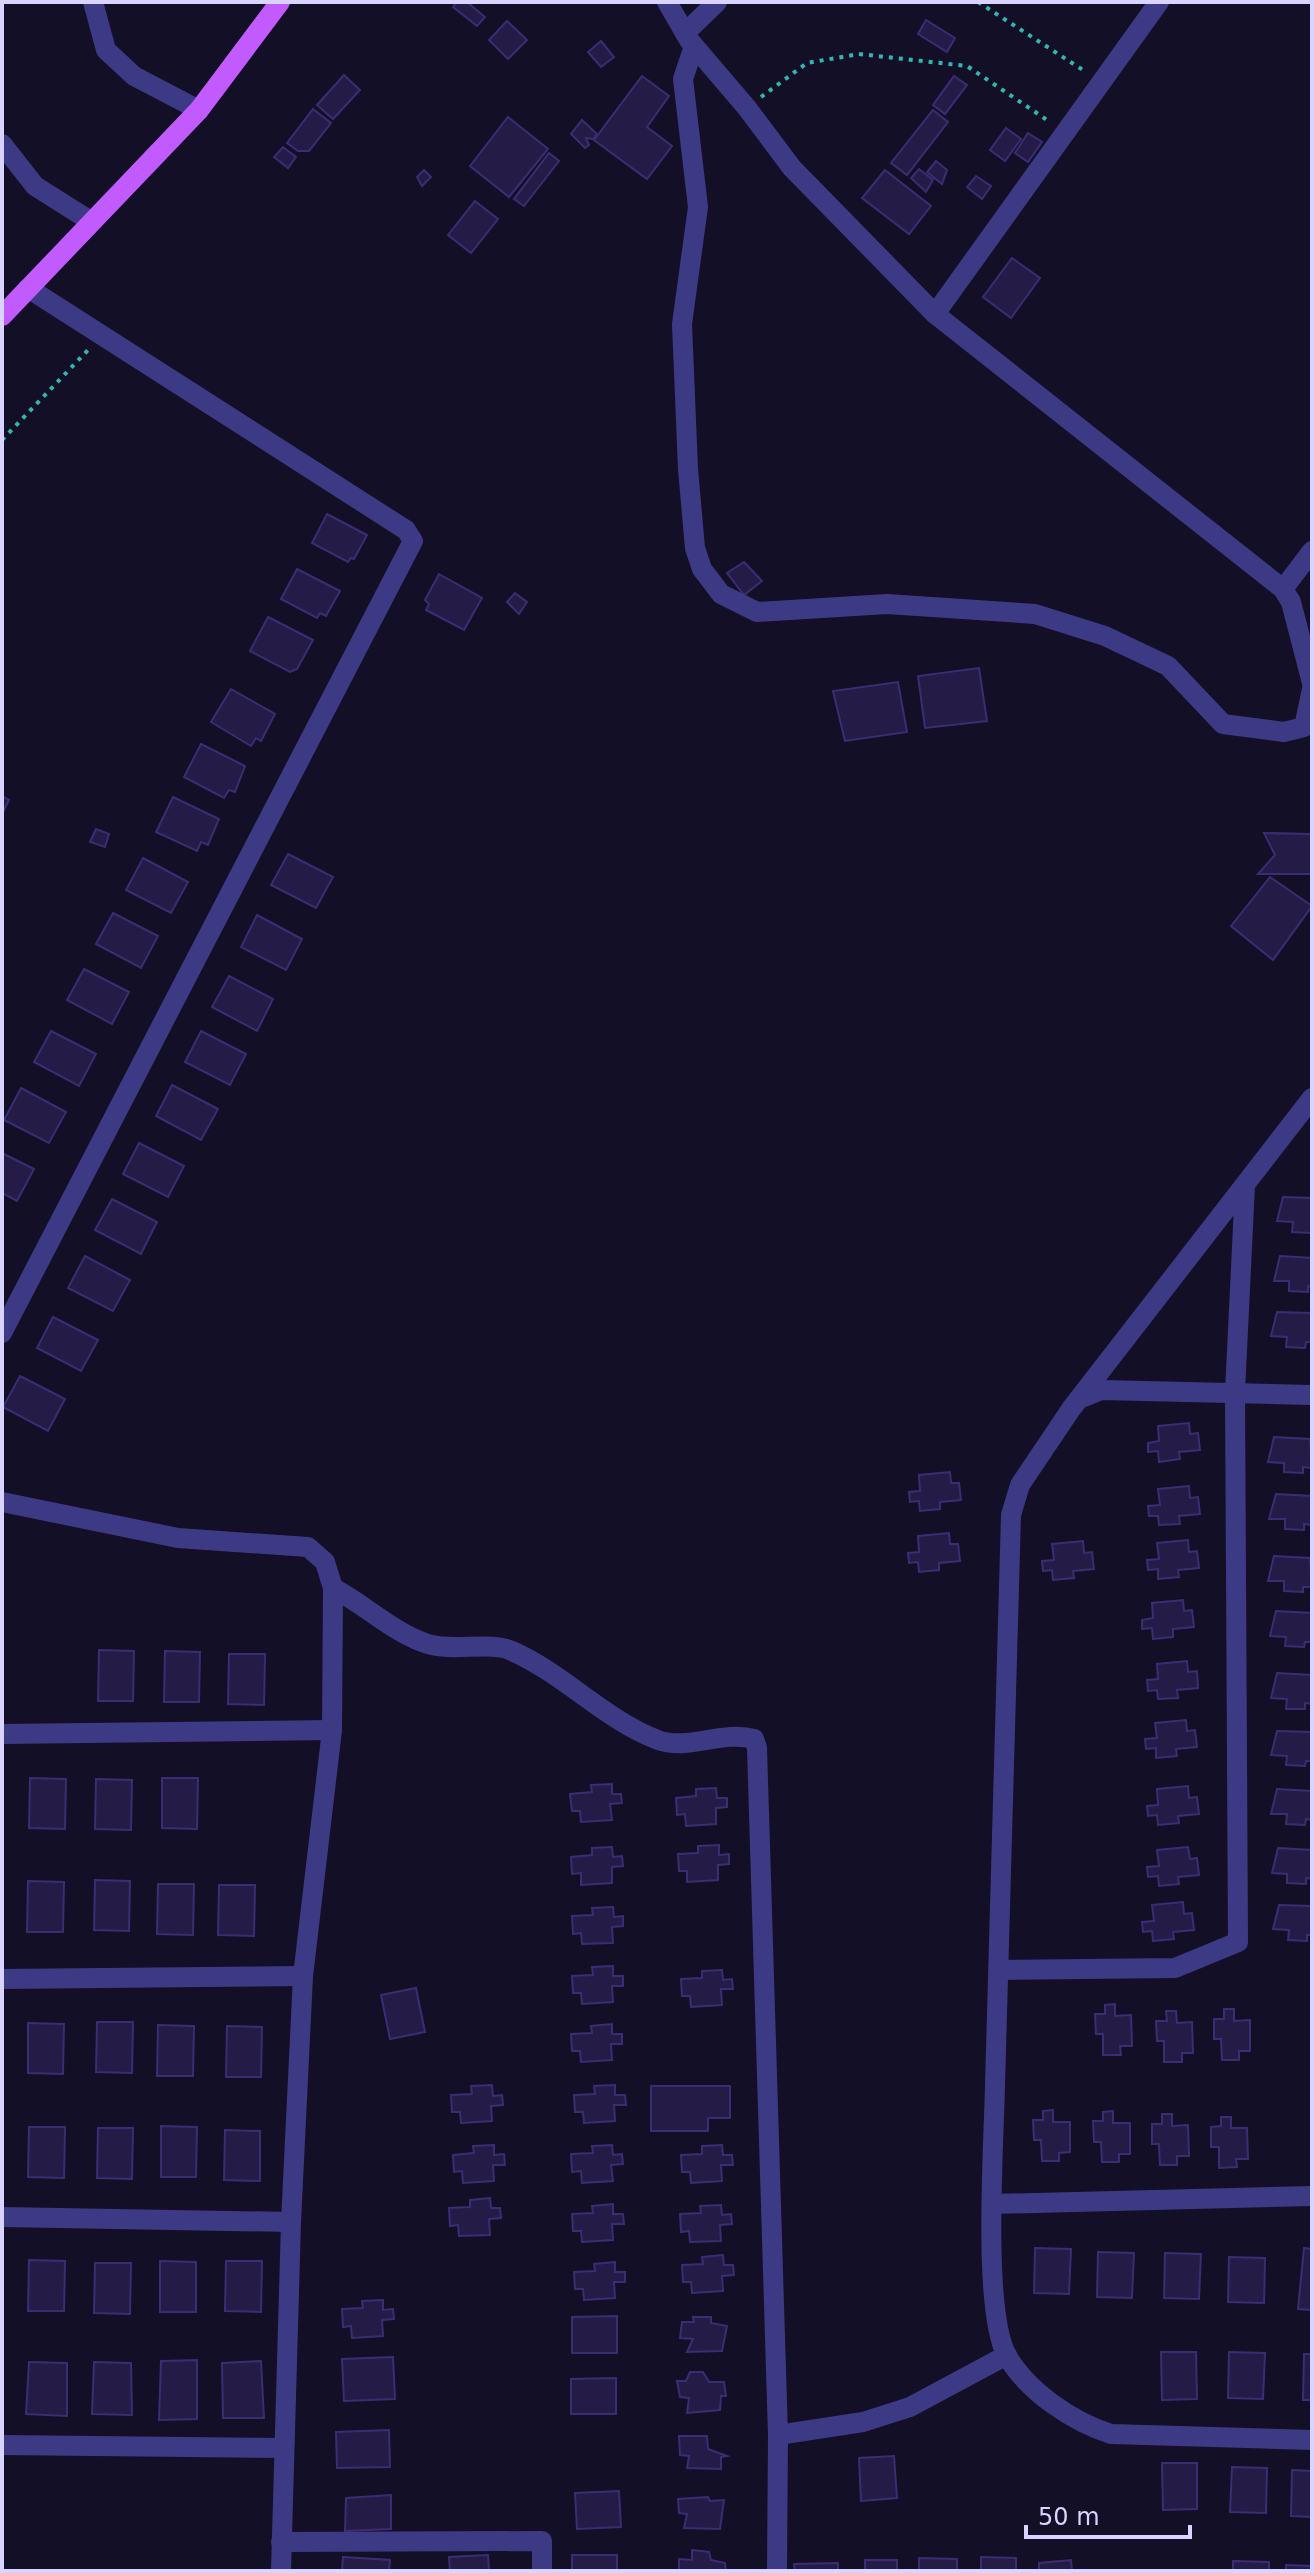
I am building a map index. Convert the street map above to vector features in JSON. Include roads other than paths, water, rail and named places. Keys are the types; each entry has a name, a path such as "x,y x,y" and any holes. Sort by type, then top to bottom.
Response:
{"main road":[{"path":"2,316 199,110 280,2"}],"street":[{"path":"93,2 106,50 134,76 199,110"},
{"path":"667,2 690,40 792,168 935,314 1283,589 1291,602 1312,686 1304,727 1284,732 1223,724 1168,666 1105,636 1035,614 887,604 757,612 721,594 702,569 695,548 688,469 682,324 698,207 683,79 690,40 717,2"},
{"path":"935,314 1159,2"},
{"path":"2,144 35,186 92,222"},
{"path":"2,1333 413,541 406,530 28,288"},
{"path":"1283,589 1312,551"},
{"path":"1312,1098 1084,1397 1071,1409 1020,1485 1011,1515 992,2204 997,2324 1007,2355 1029,2382 1080,2424 1111,2434 1312,2440"},
{"path":"999,1970 1175,1968 1238,1942 1235,1392 1245,1185"},
{"path":"1084,1397 1101,1390 1312,1395"},
{"path":"2,1502 178,1538 308,1547 325,1562 333,1588 332,1730 303,1976 291,2222 281,2571"},
{"path":"333,1588 427,1644 470,1649 508,1648 547,1668 631,1726 660,1741 691,1742 737,1734 754,1739 759,1769 778,2435 777,2571"},
{"path":"2,1734 332,1730"},
{"path":"2,1979 303,1976"},
{"path":"992,2204 1312,2196"},
{"path":"2,2217 291,2222"},
{"path":"778,2435 863,2422 910,2407 1007,2355"},
{"path":"2,2445 284,2448"},
{"path":"281,2542 542,2541 542,2571"}]}
